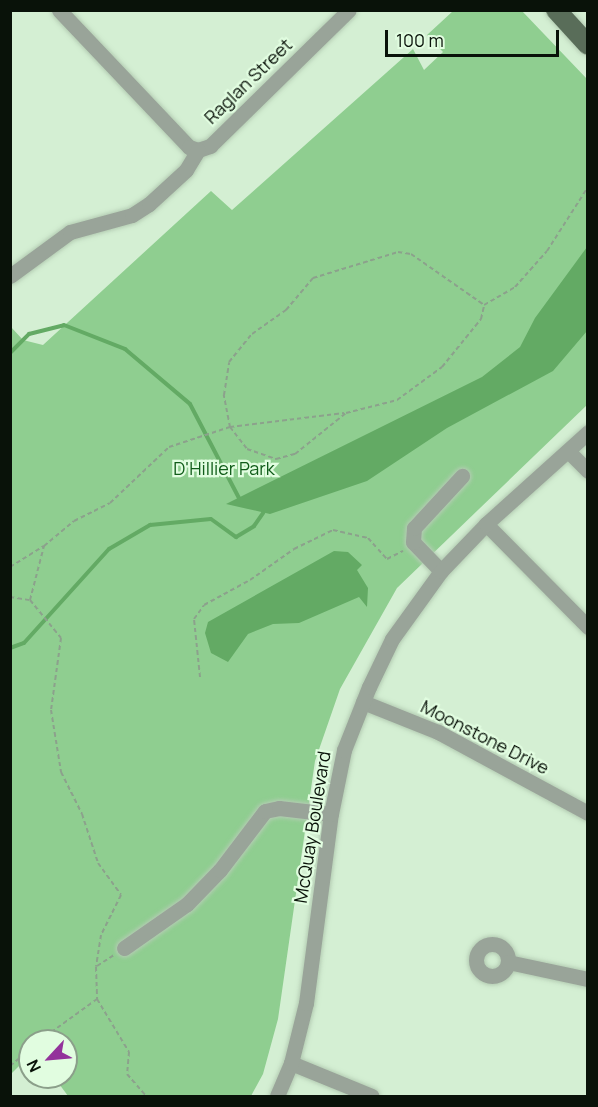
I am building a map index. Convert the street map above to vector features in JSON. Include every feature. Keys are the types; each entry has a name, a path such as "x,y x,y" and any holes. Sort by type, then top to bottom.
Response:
{"main road":[{"path":"556,10 588,45"}],"street":[{"path":"10,276 70,232 132,215 149,204 186,170 198,150 189,147 59,10"},
{"name":"Raglan Street","path":"198,150 210,146 349,10"},
{"name":"McQuay Boulevard","path":"277,1096 291,1064 306,1003 331,814 344,750 392,639 441,571 486,524 588,432"},
{"path":"568,451 588,471"},
{"path":"441,571 413,542 414,528 462,476"},
{"path":"486,524 588,627"},
{"name":"Moonstone Drive","path":"363,702 438,732 588,813"},
{"path":"124,948 187,904 220,870 265,811 279,808 331,814"},
{"path":"508,962 588,979"},
{"path":"291,1064 372,1096"}],"path":[{"path":"10,567 44,546 74,521 110,503 158,455 179,441 230,427 346,413 397,400 442,367 481,319 484,305 515,287 547,250 588,187"},
{"path":"346,413 295,454 276,459 247,449 230,427 224,395 229,362 252,334 286,310 313,278 398,252 411,254 484,305"},
{"path":"200,676 194,619 204,605 250,580 294,549 333,530 368,538 387,559 417,546"},
{"path":"30,600 44,546"},
{"path":"10,597 30,600 61,638 51,710 61,772 82,814 98,863 121,896 101,935 96,967 97,999 129,1052 127,1074 146,1096"},
{"path":"96,967 124,948"},
{"path":"56,1029 97,999"}],"green space":[{"name":"D'Hillier Park","path":"453,11 522,11 587,79 587,405 397,588 340,689 315,761 278,1019 263,1074 251,1096 68,1096 63,1089 78,1089 78,1029 18,1029 18,1067 11,1074 11,327 23,340 43,345 211,191 232,210 413,49 424,70 443,52 427,35"}],"shaded area":[{"path":"587,247 587,331 553,371 447,428 367,481 270,514 226,504 482,377 520,347 535,318"},
{"path":"334,551 348,552 362,565 357,570 368,588 367,607 359,597 299,623 273,624 248,634 228,662 211,653 205,633 208,622"}],"waterway":[{"path":"10,353 29,334 64,325 125,349 190,404 239,498"},
{"path":"10,648 24,643 109,549 150,525 211,519 236,537 254,526 263,513"}]}
